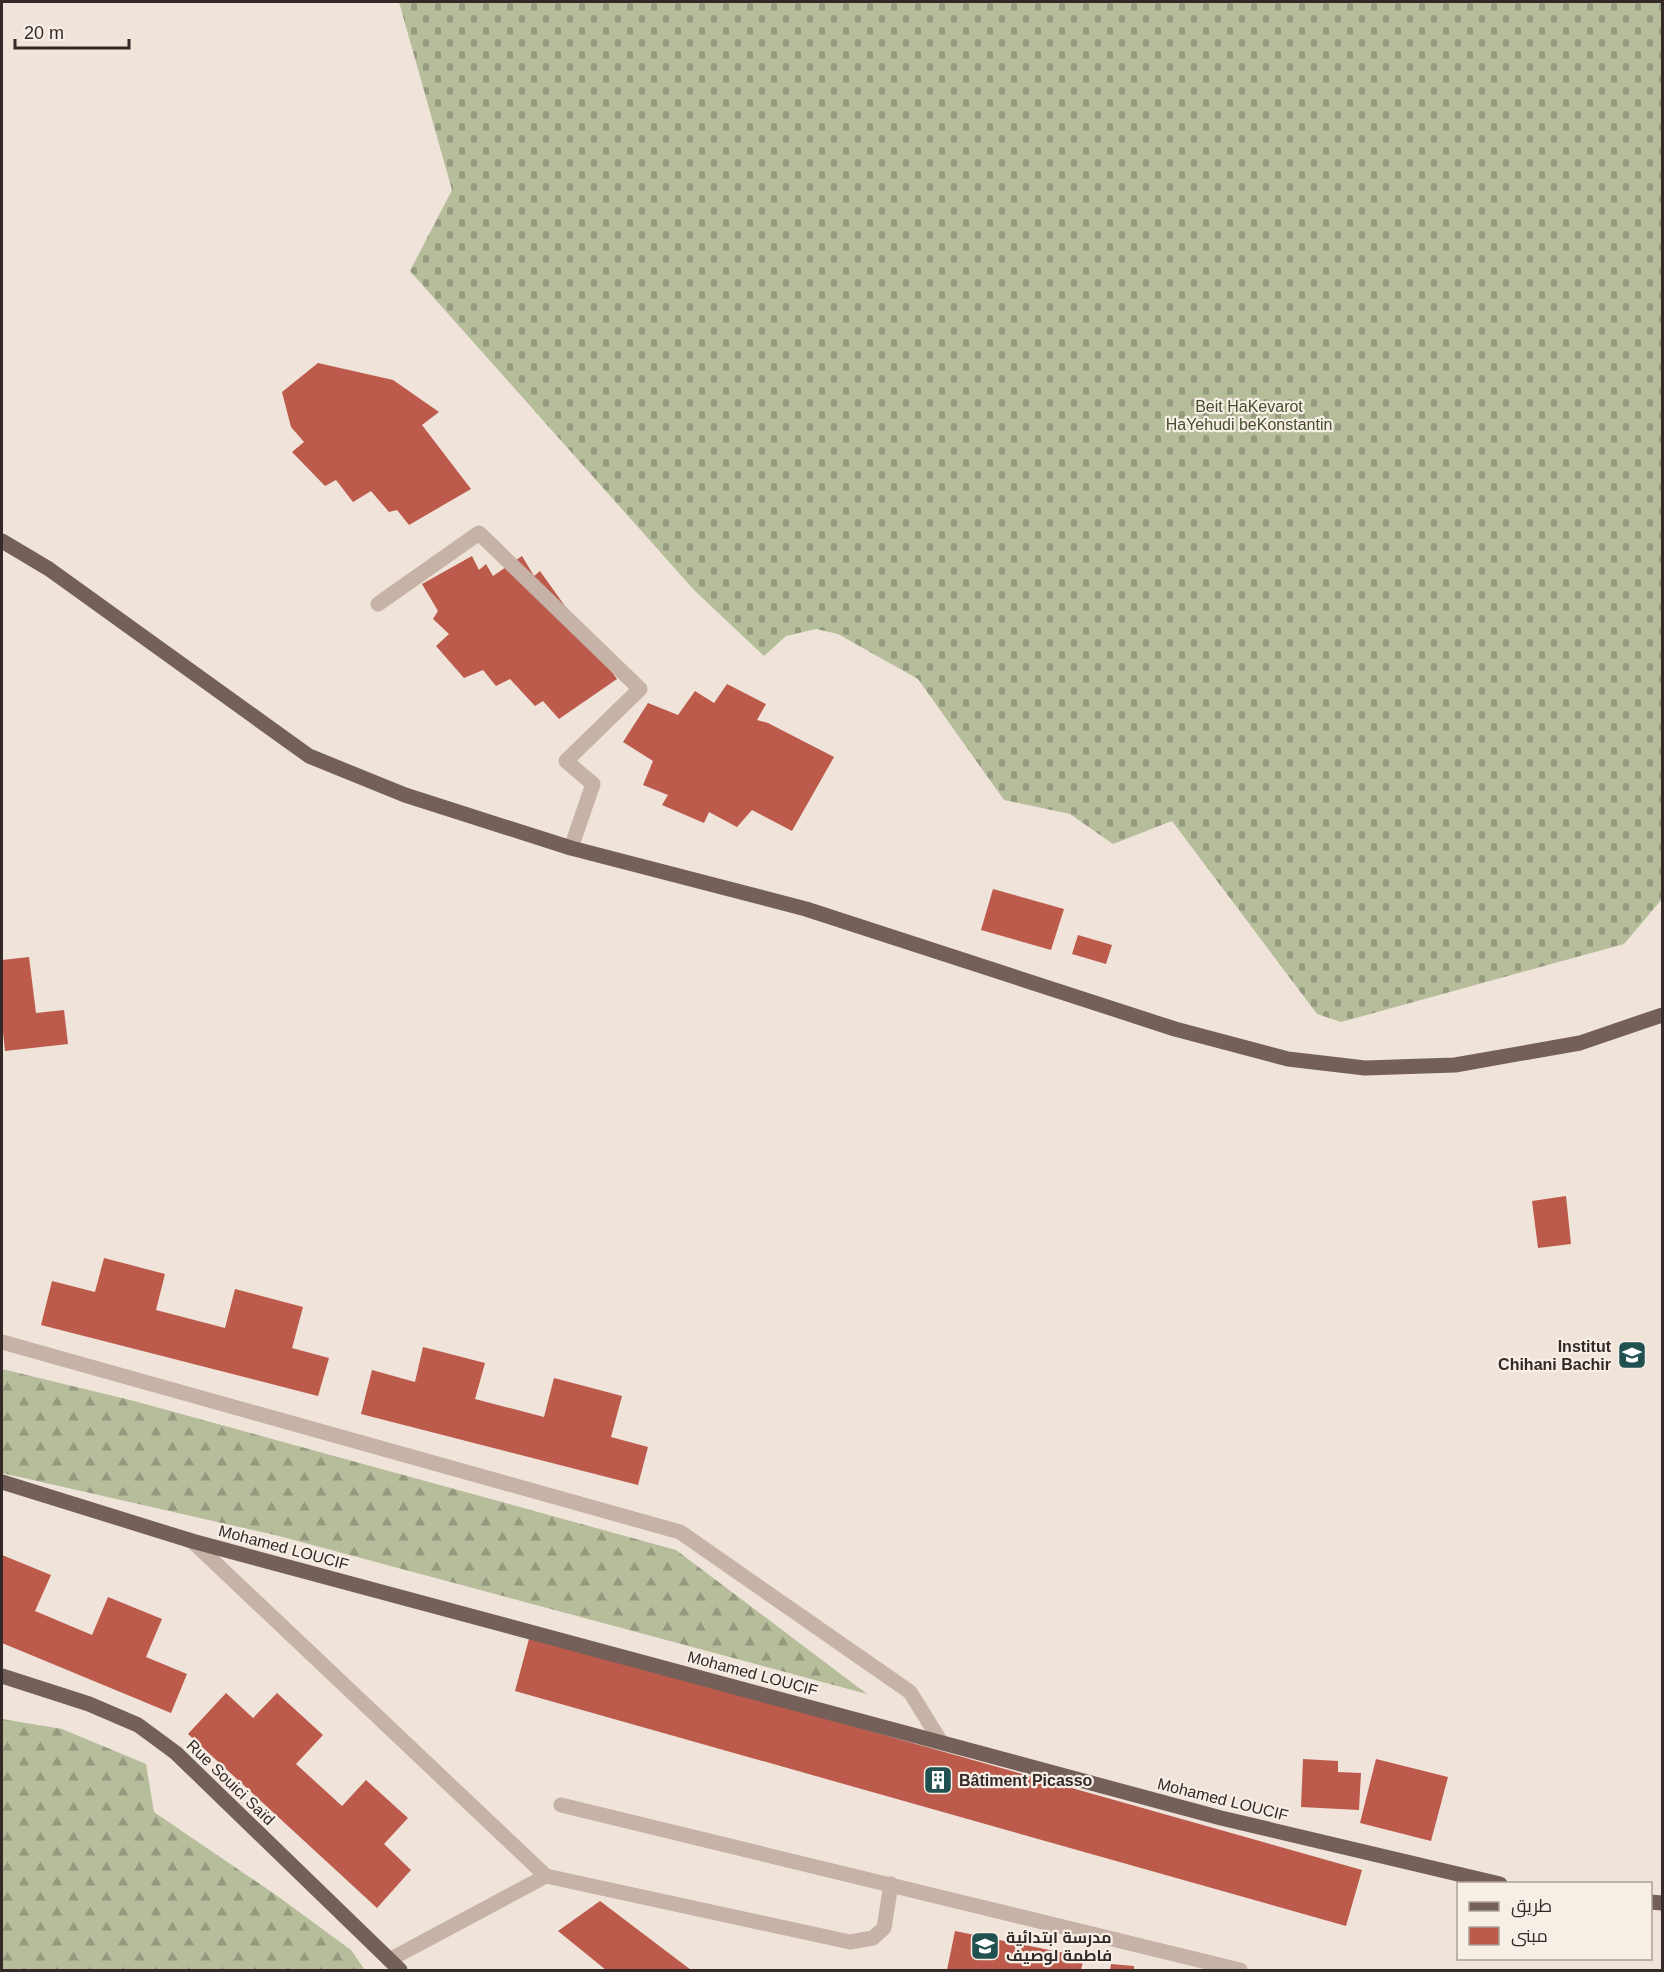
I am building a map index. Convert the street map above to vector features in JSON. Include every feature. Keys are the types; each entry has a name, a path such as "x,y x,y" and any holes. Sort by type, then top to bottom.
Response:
{"main road":[{"path":"2,541 49,569 309,756 405,795 571,848 806,909 1176,1029 1288,1059 1365,1068 1455,1065 1580,1043 1662,1015"},
{"name":"Mohamed LOUCIF","path":"2,1482 192,1540 1221,1818 1492,1882"},
{"name":"Rue Souici Saïd","path":"2,1676 89,1704 138,1725 176,1753 395,1965"}],"street":[{"path":"378,604 480,533 640,689 566,761 593,784 571,848"},
{"path":"2,1342 680,1532 910,1692 941,1742"},
{"path":"192,1540 546,1876 850,1942 873,1938 884,1928 891,1884"},
{"path":"561,1805 1240,1971"},
{"path":"395,1965 546,1876"}],"green space":[{"name":"Beit HaKevarot HaYehudi beKonstantin","path":"399,2 1662,2 1662,899 1624,944 1341,1022 1317,1014 1172,821 1113,844 1070,814 1004,800 918,679 838,634 816,629 786,636 764,656 694,590 410,271 452,190"},
{"path":"2,1369 134,1401 676,1550 867,1694 279,1536 2,1473"},
{"path":"2,1719 62,1729 146,1764 154,1812 276,1895 351,1950 365,1970 2,1970"}],"building":[{"path":"318,363 393,380 439,412 422,425 471,489 409,525 397,510 389,512 371,491 353,502 336,480 325,486 292,452 304,442 291,427 282,392"},
{"path":"472,556 479,570 486,564 493,576 522,556 534,576 540,571 617,679 559,719 543,701 535,706 510,679 496,686 483,670 464,678 436,646 449,634 433,619 438,611 422,584"},
{"path":"727,684 766,704 757,720 768,723 834,757 792,831 752,810 737,827 709,812 704,823 662,805 668,795 643,785 653,761 623,742 648,703 678,715 695,691 714,703"},
{"path":"993,889 1064,909 1051,950 981,930"},
{"path":"1078,935 1112,945 1106,964 1072,954"},
{"path":"29,957 36,1013 64,1010 68,1044 5,1051 2,1023 2,960"},
{"path":"1566,1196 1571,1244 1538,1248 1532,1201"},
{"path":"104,1258 165,1274 156,1310 225,1328 235,1289 303,1307 292,1348 329,1358 318,1396 41,1325 52,1281 95,1292"},
{"path":"423,1347 485,1363 475,1399 544,1417 554,1378 622,1396 611,1437 648,1447 638,1485 361,1414 372,1370 415,1382"},
{"path":"2,1555 51,1575 35,1611 92,1635 108,1597 162,1619 146,1657 187,1674 171,1713 2,1643"},
{"name":"Bâtiment Picasso","path":"530,1635 1362,1870 1346,1926 515,1691"},
{"path":"226,1693 253,1718 277,1693 323,1735 296,1764 342,1806 366,1780 408,1818 384,1844 411,1870 377,1908 188,1734"},
{"path":"1303,1759 1338,1761 1338,1772 1361,1773 1359,1810 1301,1807"},
{"path":"1376,1759 1448,1777 1431,1841 1360,1823"},
{"path":"600,1901 691,1970 606,1970 558,1931"},
{"name":"مدرسة ابتدائية فاطمة لوصيف","path":"955,1931 1084,1957 1081,1970 947,1970"},
{"path":"1111,1964 1134,1966 1134,1970 1110,1970"}],"place":[{"name":"Institut Chihani Bachir","path":"1632,1355"},
{"name":"Bâtiment Picasso","path":"938,1780"},
{"name":"مدرسة ابتدائية فاطمة لوصيف","path":"985,1946"}]}
